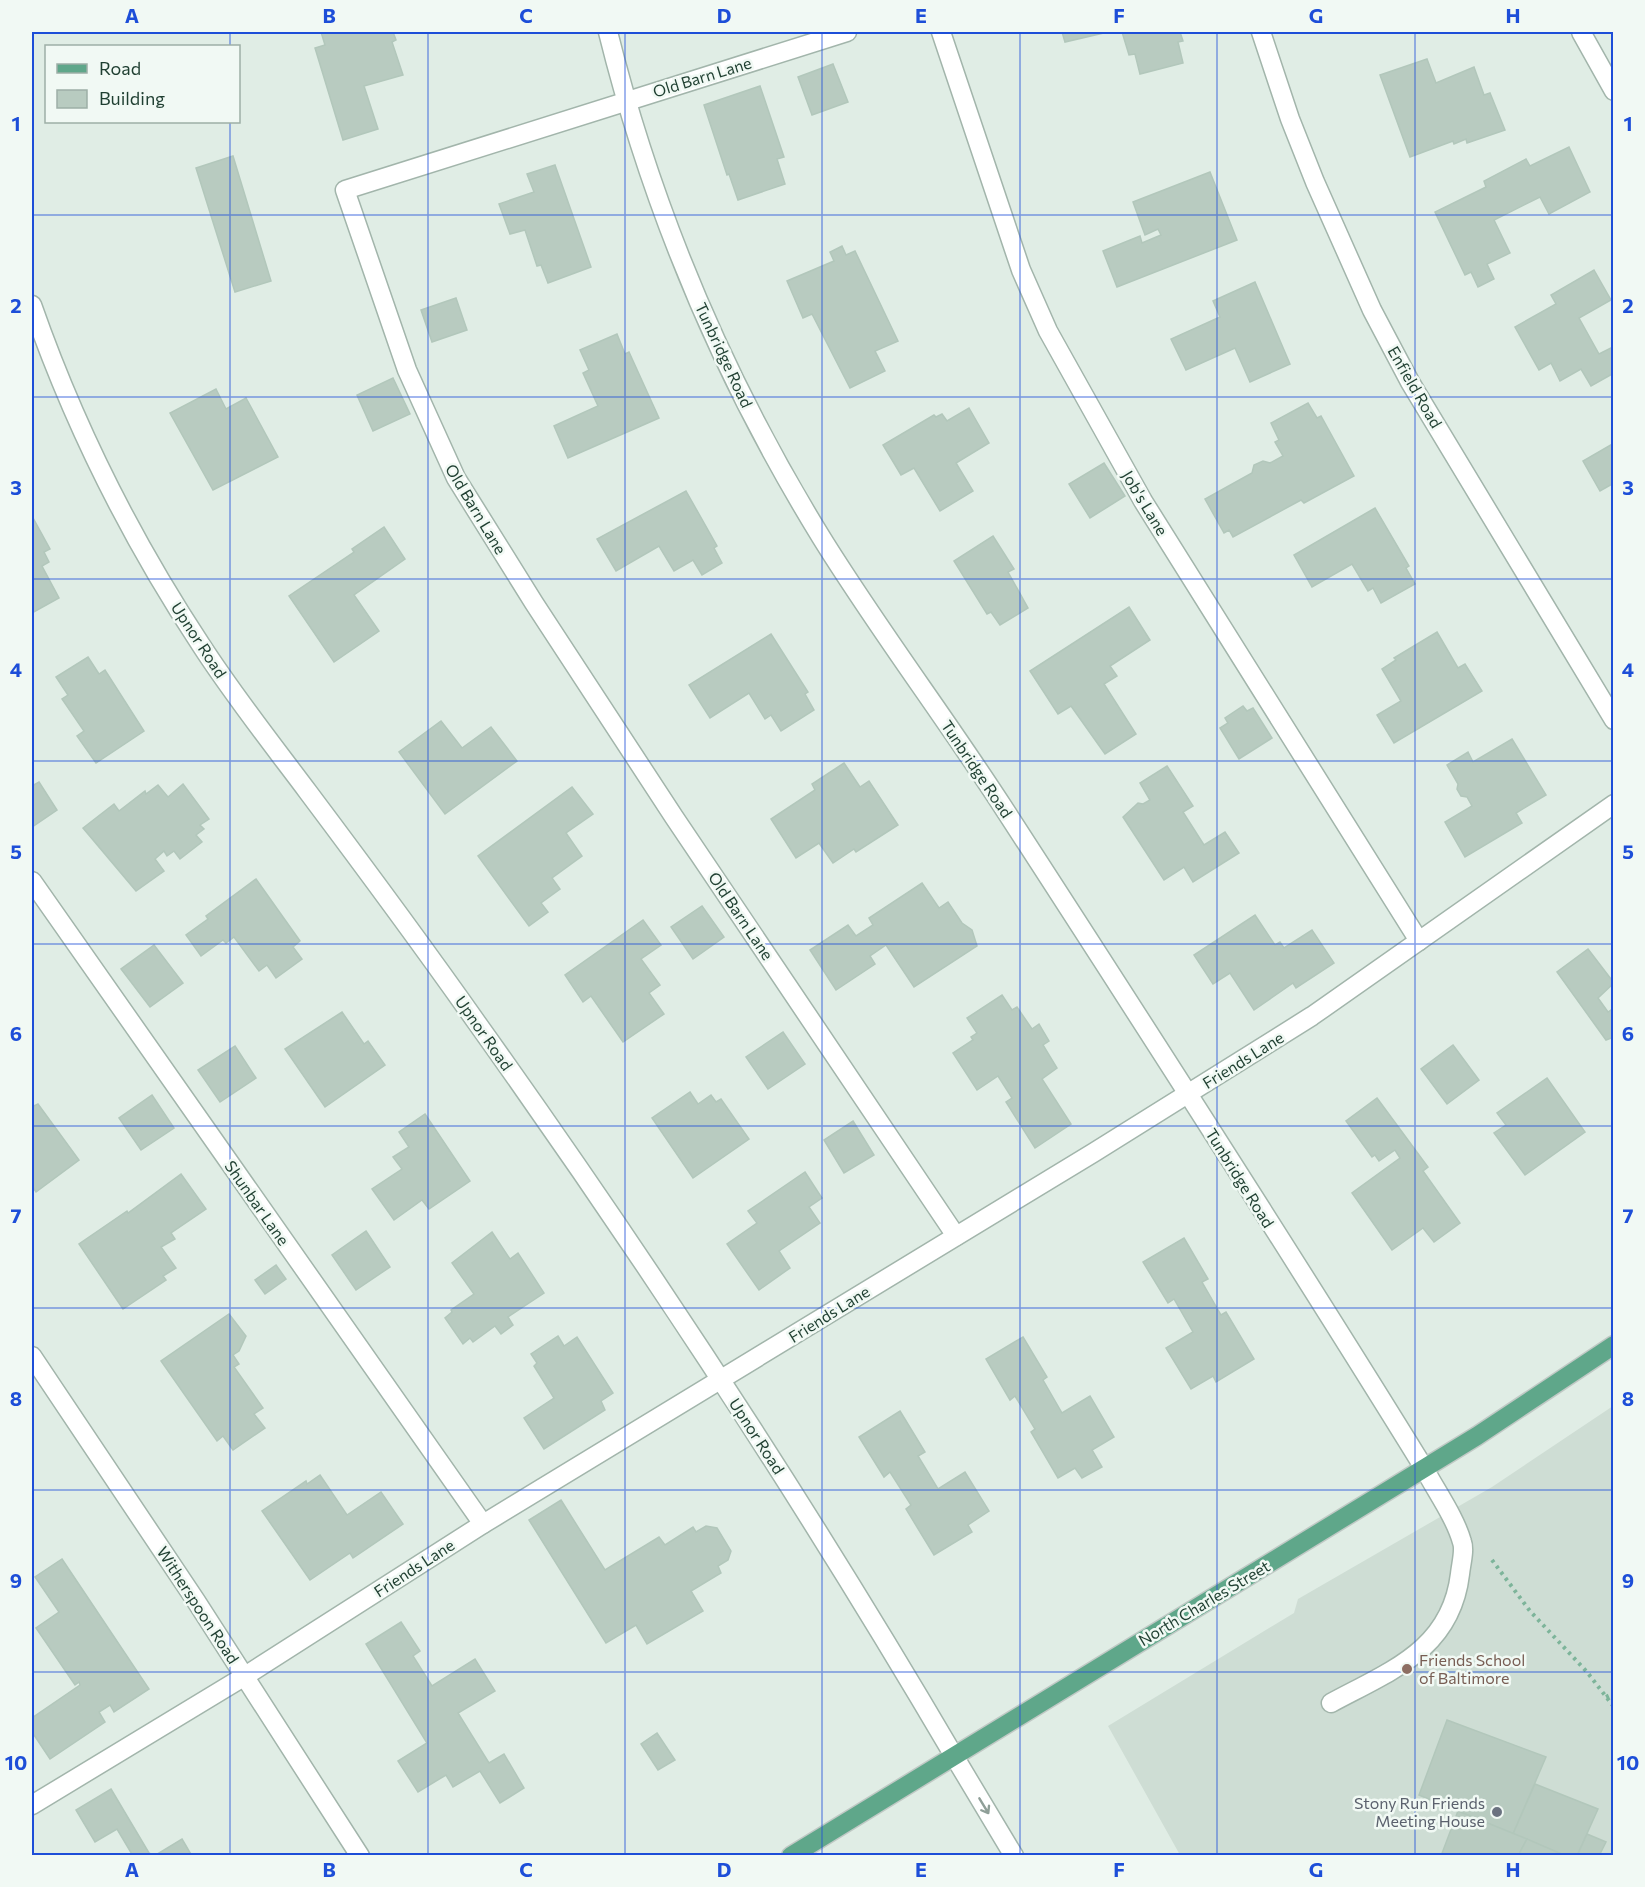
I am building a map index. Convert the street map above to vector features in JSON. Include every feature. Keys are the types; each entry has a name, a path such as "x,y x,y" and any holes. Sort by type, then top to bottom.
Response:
{"main road":[{"name":"North Charles Street","path":"791,1856 1424,1468 1614,1345"}],"street":[{"name":"Tunbridge Road","path":"608,32 626,101 656,191 703,311 764,439 820,536 987,782 1424,1468 1463,1543"},
{"name":"Old Barn Lane","path":"847,32 345,190 407,370 456,478 534,603 655,788 956,1236"},
{"name":"Job's Lane","path":"941,32 1022,270 1048,331 1143,501 1419,941"},
{"name":"Enfield Road","path":"1261,32 1290,119 1315,182 1372,310 1410,382 1614,720"},
{"path":"1581,32 1614,91"},
{"name":"Upnor Road","path":"32,309 84,436 117,502 203,648 478,1024 721,1381 818,1531 1014,1856"},
{"name":"Friends Lane","path":"32,1805 244,1676 483,1524 721,1381 1312,1016 1614,804"},
{"name":"Shunbar Lane","path":"32,881 483,1524"},
{"name":"Witherspoon Road","path":"32,1356 360,1856"},
{"path":"1331,1703 1406,1662 1431,1642 1447,1616 1458,1584 1463,1543"}],"path":[{"path":"1463,1543 1489,1557 1530,1611 1587,1672 1614,1707"},
{"path":"1606,1697 1614,1693"}],"shaded area":[{"name":"Friends School of Baltimore","path":"1613,1406 1613,1855 1180,1855 1108,1726 1294,1613 1298,1599 1492,1487"}],"building":[{"path":"321,32 393,32 396,40 392,42 403,75 364,86 378,129 343,140 315,48 325,45"},
{"path":"1062,32 1108,32 1065,42"},
{"path":"1122,32 1180,32 1183,41 1178,42 1183,63 1140,74 1135,54 1129,55"},
{"path":"1427,59 1436,83 1474,67 1484,95 1490,93 1505,130 1467,143 1466,139 1454,144 1453,141 1410,157 1380,75"},
{"path":"833,64 848,102 812,115 798,77"},
{"path":"760,86 784,157 777,159 785,184 738,200 729,174 727,175 704,105"},
{"path":"1569,147 1590,192 1549,214 1540,197 1494,220 1510,253 1487,264 1494,279 1478,287 1471,272 1465,275 1435,212 1486,187 1484,181 1526,159 1530,166"},
{"path":"233,156 271,281 235,292 196,168"},
{"path":"555,165 591,267 548,283 541,265 537,266 525,230 510,234 499,204 534,192 527,174"},
{"path":"1210,172 1237,240 1117,287 1103,251 1140,236 1142,243 1161,235 1158,229 1145,235 1133,202"},
{"path":"842,246 846,255 855,251 898,341 875,351 885,371 850,388 812,314 803,318 787,281 834,261 830,252"},
{"path":"1594,270 1611,300 1579,318 1599,354 1613,347 1614,373 1591,386 1581,369 1560,381 1551,363 1539,370 1515,327 1556,304 1551,295"},
{"path":"1255,282 1290,364 1250,382 1235,348 1186,370 1171,339 1220,317 1213,301"},
{"path":"456,298 467,330 432,342 421,310"},
{"path":"617,334 625,354 629,352 659,418 568,458 554,426 598,406 583,373 589,370 580,350"},
{"path":"393,378 410,414 373,431 357,395"},
{"path":"216,389 226,409 246,398 278,457 213,490 170,413"},
{"path":"1308,403 1317,418 1321,416 1354,476 1304,503 1301,500 1233,537 1229,530 1224,533 1205,499 1252,473 1254,465 1263,461 1270,463 1283,456 1275,442 1279,440 1271,423"},
{"path":"969,408 989,443 956,463 973,491 940,511 914,468 901,475 883,445 934,415 936,417 942,414 947,421"},
{"path":"1614,443 1614,483 1600,491 1583,461"},
{"path":"1104,463 1125,496 1090,518 1069,484"},
{"path":"686,491 717,546 714,548 722,563 702,575 693,560 674,571 659,546 616,571 597,539"},
{"path":"1375,508 1409,566 1406,568 1415,584 1381,603 1373,588 1368,591 1352,564 1312,587 1294,555"},
{"path":"32,516 50,549 44,552 49,562 42,566 59,598 32,613"},
{"path":"384,527 405,559 354,595 379,631 334,662 289,596 354,552 352,549"},
{"path":"993,536 1014,569 1008,572 1028,608 1000,625 991,612 987,614 954,561"},
{"path":"1129,607 1150,640 1110,666 1117,676 1104,684 1136,734 1105,754 1071,706 1058,714 1030,671"},
{"path":"1437,632 1458,668 1465,664 1482,691 1394,743 1377,715 1401,701 1382,669 1396,660 1394,658"},
{"path":"771,634 808,692 805,694 814,710 781,731 771,715 765,719 749,693 710,718 689,685"},
{"path":"88,657 99,674 105,670 144,731 96,763 77,736 84,731 62,699 68,695 56,677"},
{"path":"1243,706 1247,711 1253,708 1272,738 1239,759 1220,728 1228,723 1225,718"},
{"path":"441,721 462,748 491,727 517,761 445,814 399,752"},
{"path":"1512,739 1546,795 1516,813 1522,823 1465,857 1445,822 1472,806 1467,797 1461,796 1457,789 1458,784 1447,765 1468,752 1473,762"},
{"path":"844,763 860,787 869,781 898,825 856,852 854,849 833,863 819,843 796,858 771,819 815,790 812,784"},
{"path":"1167,766 1193,806 1183,812 1204,845 1225,832 1239,853 1193,882 1184,867 1164,880 1123,817 1138,803 1143,804 1150,800 1140,783"},
{"path":"39,782 57,810 32,827 32,786"},
{"path":"183,784 209,819 200,825 204,829 196,835 202,842 180,859 174,851 167,856 164,851 155,859 164,871 136,891 83,828 114,804 119,811 145,791 146,794 158,785 168,797"},
{"path":"572,787 593,814 566,833 582,856 552,878 560,889 541,903 548,912 529,926 478,856"},
{"path":"256,879 300,941 293,947 302,959 276,978 267,965 259,971 234,937 226,943 223,940 201,956 186,935 208,919 206,916"},
{"path":"922,883 939,908 948,902 962,923 972,930 977,946 914,987 886,945 870,956 875,964 836,990 810,950 848,925 856,936 873,925 869,918"},
{"path":"702,906 724,937 693,959 671,927"},
{"path":"1255,915 1275,945 1280,942 1284,948 1312,930 1334,963 1296,988 1293,983 1254,1010 1230,973 1213,984 1194,955"},
{"path":"643,920 661,945 641,959 660,985 649,993 664,1014 623,1042 591,996 583,1002 565,975"},
{"path":"154,945 183,983 150,1007 121,969"},
{"path":"1588,949 1614,983 1598,998 1608,1012 1614,1008 1614,1037 1606,1040 1557,972"},
{"path":"1002,995 1012,1010 1017,1007 1032,1029 1039,1024 1049,1041 1043,1045 1057,1068 1042,1079 1071,1124 1035,1148 1006,1102 1012,1098 998,1076 977,1090 953,1053 973,1040 971,1037 977,1033 967,1018"},
{"path":"342,1012 364,1044 368,1041 385,1065 325,1107 285,1049"},
{"path":"783,1032 805,1064 768,1089 746,1057"},
{"path":"1453,1045 1479,1080 1447,1104 1421,1069"},
{"path":"235,1046 256,1078 220,1102 198,1070"},
{"path":"1547,1078 1585,1132 1525,1175 1494,1133 1506,1125 1497,1113"},
{"path":"690,1092 698,1104 711,1095 716,1102 721,1099 749,1139 693,1178 652,1118"},
{"path":"152,1095 174,1128 141,1150 119,1118"},
{"path":"1377,1098 1428,1167 1423,1171 1460,1223 1434,1242 1423,1228 1392,1250 1352,1193 1400,1158 1395,1150 1379,1161 1375,1155 1372,1157 1346,1121"},
{"path":"32,1102 34,1106 38,1104 79,1160 36,1192 32,1186"},
{"path":"425,1114 470,1181 429,1209 422,1200 394,1220 372,1189 402,1169 393,1157 409,1147 399,1132"},
{"path":"853,1121 874,1155 844,1173 824,1140"},
{"path":"805,1172 822,1198 809,1207 820,1223 779,1251 790,1268 759,1290 727,1244 757,1223 748,1211"},
{"path":"181,1174 206,1209 171,1233 175,1239 161,1247 176,1268 163,1276 166,1280 123,1309 79,1244 127,1211 128,1213"},
{"path":"366,1231 390,1267 356,1290 332,1255"},
{"path":"492,1232 510,1259 518,1253 544,1293 508,1317 513,1325 501,1334 495,1326 473,1342 470,1338 463,1344 445,1318 452,1312 451,1310 474,1294 452,1263"},
{"path":"1184,1238 1208,1279 1202,1282 1221,1315 1226,1312 1254,1359 1216,1382 1213,1376 1191,1389 1166,1348 1193,1332 1174,1299 1168,1303 1143,1262"},
{"path":"276,1265 286,1279 265,1294 255,1280"},
{"path":"229,1314 246,1336 239,1351 233,1355 239,1364 234,1367 263,1408 254,1414 265,1428 233,1450 223,1436 217,1441 161,1361"},
{"path":"558,1336 564,1346 577,1337 613,1393 601,1401 605,1410 544,1449 524,1418 554,1398 534,1366 537,1363 531,1354"},
{"path":"1023,1337 1047,1377 1043,1380 1062,1413 1090,1396 1114,1437 1092,1450 1102,1467 1082,1478 1075,1468 1058,1478 1031,1432 1035,1429 1015,1396 1010,1400 986,1359"},
{"path":"900,1411 925,1452 918,1456 938,1489 965,1472 989,1511 968,1525 972,1532 934,1555 906,1509 911,1505 890,1472 884,1477 859,1437"},
{"path":"320,1475 347,1515 381,1492 403,1524 353,1558 350,1553 310,1580 262,1511 306,1481 307,1484"},
{"path":"561,1500 605,1570 659,1537 665,1545 693,1527 696,1532 706,1526 717,1528 731,1551 728,1560 718,1566 721,1573 691,1591 703,1611 647,1644 636,1625 606,1643 529,1520"},
{"path":"62,1559 149,1689 114,1712 110,1705 99,1712 105,1722 50,1759 32,1732 32,1718 80,1685 79,1682 75,1685 36,1628 59,1612 35,1577"},
{"path":"401,1622 420,1651 413,1656 432,1686 475,1659 495,1691 458,1713 489,1763 504,1754 524,1788 500,1803 480,1771 453,1787 446,1775 418,1792 398,1761 427,1743 366,1644"},
{"path":"1447,1720 1546,1757 1513,1834 1419,1795"},
{"path":"657,1733 675,1760 658,1770 641,1744"},
{"path":"1535,1784 1598,1809 1577,1856 1566,1856 1513,1834"},
{"path":"111,1789 149,1853 154,1856 133,1856 117,1829 95,1842 76,1810"},
{"path":"1458,1811 1527,1839 1518,1856 1441,1856"},
{"path":"1587,1834 1606,1842 1599,1856 1577,1856"},
{"path":"182,1839 192,1856 154,1856"},
{"path":"1527,1839 1566,1856 1518,1856"}],"place":[{"name":"Friends School of Baltimore","path":"1407,1669"},
{"name":"Stony Run Friends Meeting House","path":"1497,1812"}]}
